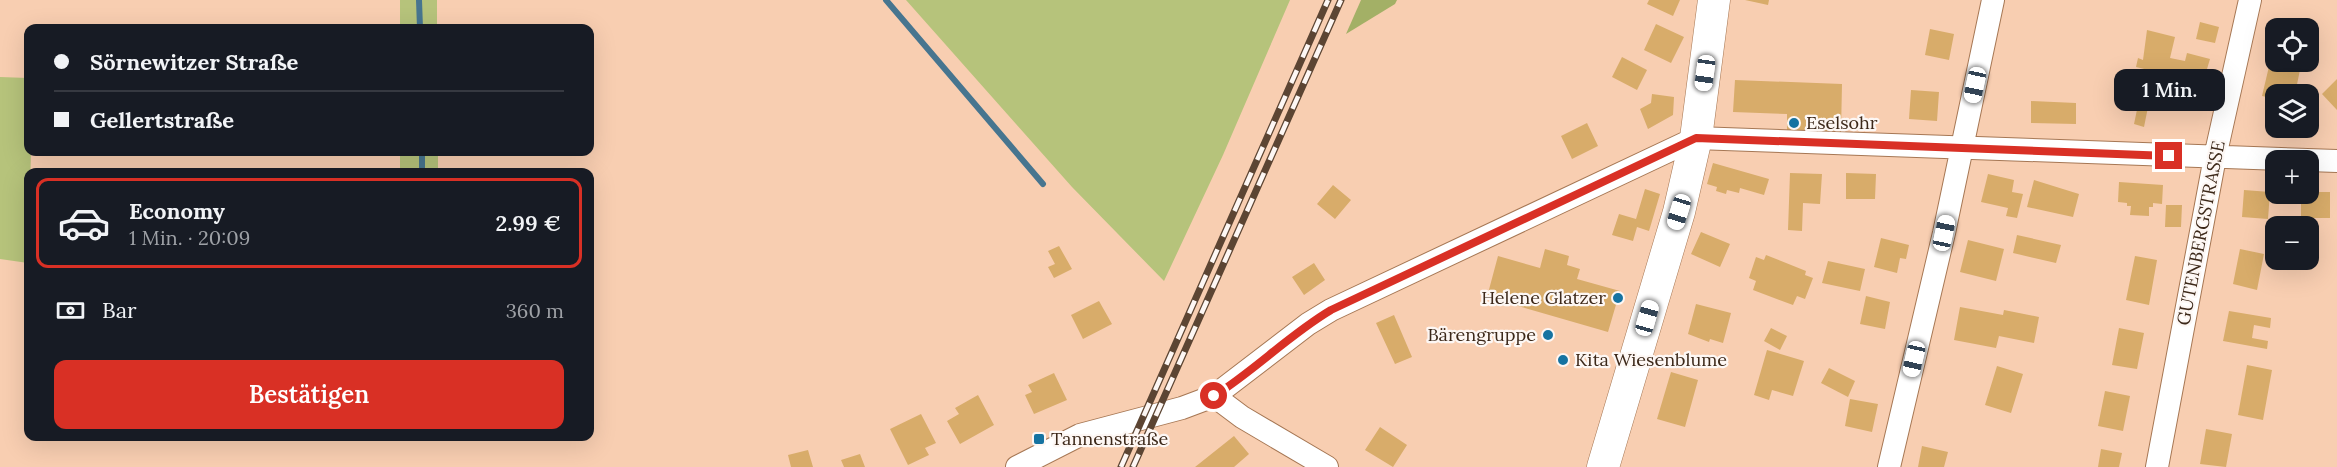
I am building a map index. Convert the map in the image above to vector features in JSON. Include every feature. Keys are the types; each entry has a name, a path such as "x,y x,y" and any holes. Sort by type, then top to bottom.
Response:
{"main road":[{"path":"1604,467 1679,212 1696,138 1714,0"}],"street":[{"path":"1889,467 1962,148 1993,0"},
{"name":"GUTENBERGSTRASSE","path":"2157,467 2215,157 2250,0"},
{"path":"1017,467 1080,435 1182,408 1214,396 1308,324 1331,310 1696,138 2337,161"},
{"path":"1214,396 1242,417 1327,467"}],"green space":[{"path":"400,0 437,0 437,24 400,24"},
{"path":"906,0 1290,0 1223,155 1164,281 1072,187"},
{"path":"1361,0 1397,0 1395,4 1346,34"},
{"path":"0,77 24,78 24,156 31,156 31,168 24,168 24,262 0,259"},
{"path":"400,156 438,156 438,168 400,168"}],"building":[{"path":"1649,0 1680,0 1673,16 1647,4"},
{"path":"1745,0 1769,0 1768,5"},
{"path":"2200,22 2219,27 2215,43 2196,39"},
{"path":"1656,24 1684,37 1671,63 1644,50"},
{"path":"1930,29 1954,34 1949,60 1925,55"},
{"path":"2147,30 2175,37 2170,58 2185,61 2187,53 2210,59 2198,99 2180,94 2181,78 2136,67 2138,58 2143,60"},
{"path":"1622,57 1647,70 1637,90 1612,77"},
{"path":"2268,72 2300,72 2297,84 2265,84 2265,97 2262,96"},
{"path":"2337,79 2337,110 2322,94"},
{"path":"1735,80 1842,84 1841,132 1787,131 1787,114 1733,112"},
{"path":"1911,90 1939,92 1937,121 1909,119"},
{"path":"1652,94 1674,97 1673,115 1648,129 1640,109 1651,103"},
{"path":"2031,101 2076,103 2076,124 2031,123"},
{"path":"2138,105 2148,107 2144,127 2134,124"},
{"path":"1587,123 1598,146 1572,159 1561,136"},
{"path":"1713,163 1769,179 1764,195 1740,188 1739,193 1727,190 1726,194 1716,191 1717,187 1707,184"},
{"path":"1790,173 1822,174 1820,204 1803,203 1802,231 1788,230"},
{"path":"1846,173 1876,174 1875,199 1846,199"},
{"path":"1988,174 2014,180 2012,192 2023,194 2017,218 2006,216 2008,208 1981,202"},
{"path":"2034,180 2079,194 2073,217 2027,207"},
{"path":"2119,182 2163,185 2162,204 2153,203 2153,207 2149,207 2149,216 2130,215 2131,206 2118,202"},
{"path":"1333,185 1351,200 1335,219 1317,204"},
{"path":"1645,189 1660,194 1649,231 1637,227 1633,241 1612,235 1619,214 1636,219"},
{"path":"2244,190 2265,192 2265,204 2269,204 2268,216 2265,216 2265,219 2242,217"},
{"path":"2319,192 2330,192 2330,218 2301,216 2301,204 2319,204"},
{"path":"2166,205 2182,205 2181,227 2165,227"},
{"path":"1701,232 1730,244 1720,267 1691,254"},
{"path":"2017,235 2061,245 2056,263 2013,253"},
{"path":"1881,238 1909,245 1906,259 1900,258 1897,273 1874,267"},
{"path":"1968,240 2004,249 1996,281 1960,272"},
{"path":"1059,246 1072,269 1054,278 1048,267 1055,264 1048,251"},
{"path":"1545,249 1569,256 1567,265 1580,269 1577,279 1620,291 1608,332 1487,297 1498,256 1540,268"},
{"path":"2240,249 2264,254 2257,290 2233,284"},
{"path":"1766,255 1806,271 1805,275 1813,278 1805,299 1797,296 1793,305 1753,290 1756,281 1749,278 1756,257 1764,260"},
{"path":"2135,256 2157,260 2149,305 2126,300"},
{"path":"1828,261 1865,269 1860,291 1822,283"},
{"path":"1314,263 1325,280 1304,295 1292,277"},
{"path":"1866,296 1890,302 1885,329 1860,324"},
{"path":"1099,301 1112,324 1083,339 1071,315"},
{"path":"1696,304 1731,313 1723,343 1710,339 1709,342 1688,334"},
{"path":"1960,307 2003,315 2004,310 2039,317 2034,343 1999,336 1996,348 1954,340"},
{"path":"2229,311 2271,318 2270,328 2254,325 2252,338 2268,341 2267,349 2223,341"},
{"path":"1394,315 1412,357 1395,364 1376,323"},
{"path":"1771,328 1787,336 1780,350 1764,341"},
{"path":"2119,328 2144,333 2137,369 2112,365"},
{"path":"1767,350 1804,361 1793,396 1772,390 1769,400 1754,395"},
{"path":"2247,365 2272,370 2263,420 2238,415"},
{"path":"1997,366 2023,374 2011,413 1985,405"},
{"path":"1829,368 1855,381 1848,397 1821,383"},
{"path":"1671,372 1698,380 1685,427 1657,419"},
{"path":"1054,373 1067,400 1034,414 1025,395 1032,392 1028,385"},
{"path":"2105,391 2130,396 2123,431 2098,426"},
{"path":"978,395 994,425 960,444 947,421 959,414 955,408"},
{"path":"1850,399 1878,404 1872,432 1845,426"},
{"path":"921,414 936,443 925,448 929,455 908,465 890,429"},
{"path":"1380,427 1407,445 1393,467 1365,450"},
{"path":"2206,429 2232,434 2226,467 2200,464"},
{"path":"1234,436 1249,454 1234,467 1195,467"},
{"path":"1922,446 1948,452 1944,467 1918,467"},
{"path":"2101,449 2122,453 2119,467 2098,467"},
{"path":"808,450 813,467 791,467 788,455"},
{"path":"860,454 865,467 844,467 841,460"}],"waterway":[{"path":"419,0 420,24"},
{"path":"886,0 1043,184"},
{"path":"422,156 422,168"}],"railway":[{"path":"1121,467 1328,0"},
{"path":"1133,467 1341,0"}],"place":[{"name":"Eselsohr","path":"1794,123"},
{"name":"Helene Glatzer","path":"1618,298"},
{"name":"Bärengruppe","path":"1548,335"},
{"name":"Kita Wiesenblume","path":"1563,360"},
{"name":"Tannenstraße","path":"1039,439"}],"route":[{"path":"1214,396 1308,324 1331,310 1389,280 1637,168 1696,138 2169,156"}]}
